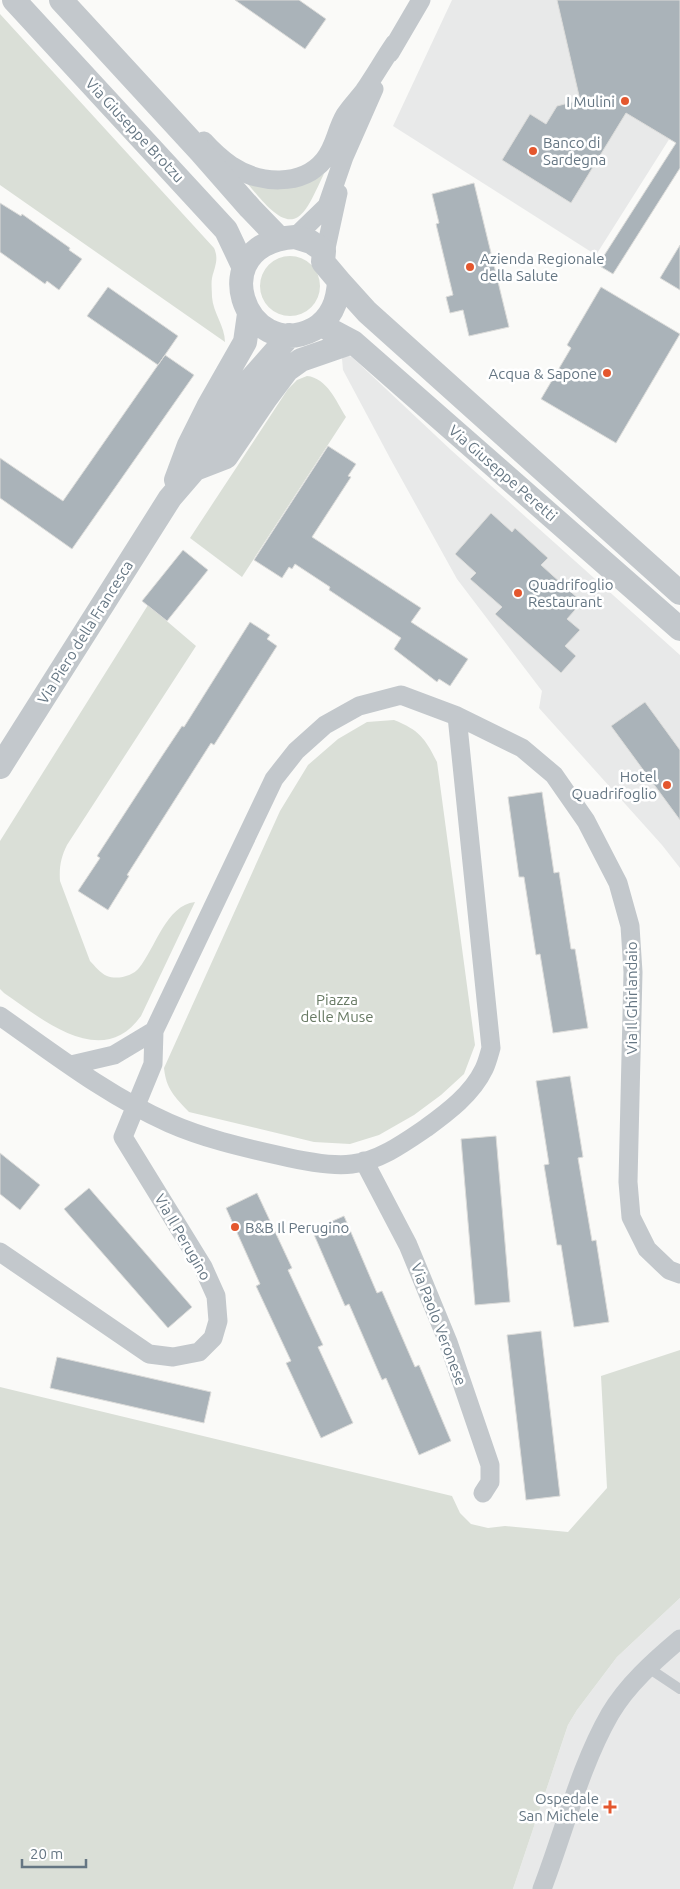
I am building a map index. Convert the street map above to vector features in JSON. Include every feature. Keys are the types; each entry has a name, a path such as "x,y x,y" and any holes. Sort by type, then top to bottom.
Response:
{"street":[{"name":"Via Giuseppe Brotzu","path":"14,0 226,230 244,268"},
{"path":"61,0 171,118 250,208 287,237 311,242 324,251 324,262 339,281 338,297 332,312 321,325 306,332 290,336 274,333 260,325 249,314 242,300 241,284 244,268 252,254 264,244 287,237 327,206 344,157 395,43"},
{"path":"171,118 196,134 234,167 268,179 297,178 311,172 331,151 345,116 363,92 421,0"},
{"path":"324,262 344,157"},
{"name":"Via Giuseppe Peretti","path":"339,281 367,312 680,593"},
{"name":"Via Piero della Francesca","path":"170,498 189,445 245,342 249,314"},
{"name":"Via Giuseppe Peretti","path":"321,325 353,342 680,629"},
{"name":"Via Piero della Francesca","path":"0,767 170,498 195,469 245,386 290,336"},
{"path":"195,469 226,457 287,370 301,360 353,342"},
{"path":"0,1016 102,1087 136,1106 170,1123 208,1137 309,1162 352,1164 384,1155 451,1110 469,1091 484,1070 491,1048 458,716 402,695 359,706 325,725 296,751 274,780 154,1031 153,1064 136,1106"},
{"name":"Via Il Ghirlandaio","path":"458,716 522,748 554,775 586,821 618,883 630,926 633,972 628,1182 631,1218 647,1249 669,1270 680,1274"},
{"path":"71,1065 114,1056 154,1031"},
{"name":"Via Il Perugino","path":"0,1252 149,1354 174,1357 198,1352 213,1338 218,1321 216,1296 210,1281 123,1136 136,1106"},
{"name":"Via Paolo Veronese","path":"364,1161 408,1245 448,1342 490,1465 490,1482 483,1493"},
{"path":"542,1889 591,1753 611,1713 647,1667 680,1639"}],"lane":[{"path":"647,1667 680,1689"}],"shaded area":[{"path":"452,0 680,0 680,122 596,255 393,126"},
{"path":"343,354 352,357 451,450 680,655 680,868 662,845 539,708 542,691 457,579 343,370"},
{"name":"Ospedale San Michele","path":"680,1598 680,1889 513,1889 568,1725 617,1657"}],"green space":[{"path":"0,14 214,248 216,259 212,280 212,297 225,342 0,185"},
{"path":"324,174 306,209 298,217 291,219 276,214 245,181 276,185 295,185 314,180"},
{"path":"290,256 306,261 311,265 315,270 320,286 315,302 311,307 306,311 290,316 274,311 269,307 265,302 260,286 265,270 269,265 274,261"},
{"path":"307,376 320,381 330,391 346,417 242,577 190,538 288,389 297,380"},
{"path":"148,605 196,646 67,845 61,862 60,881 90,961 102,973 115,978 136,971 145,960 169,919 185,905 195,902 141,1016 125,1032 108,1039 91,1040 72,1035 54,1026 19,1004 0,989 0,841"},
{"name":"Piazza delle Muse","path":"394,720 415,731 425,741 437,762 475,1045 464,1074 441,1095 414,1115 379,1135 350,1144 314,1142 189,1112 175,1097 169,1087 164,1068 280,811 308,765 338,739 367,722"},
{"path":"680,1350 680,1598 617,1657 568,1725 513,1889 0,1889 0,1387 452,1496 460,1513 471,1524 488,1528 505,1526 568,1532 607,1488 601,1376"}],"building":[{"path":"235,0 299,0 326,19 305,49"},
{"name":"I Mulini","path":"557,0 680,0 680,168 613,274 598,265 676,143 626,113 571,203 502,160 530,114 546,124 557,106 580,100"},
{"name":"Azienda Regionale della Salute","path":"474,183 509,327 469,336 463,310 450,313 446,297 453,295 436,224 439,223 432,194"},
{"path":"0,203 21,216 22,214 70,248 69,250 82,259 59,290 47,281 45,284 0,252"},
{"path":"680,245 680,290 660,278"},
{"path":"108,287 178,336 158,365 87,316"},
{"name":"Acqua & Sapone","path":"601,287 680,334 616,443 541,399 571,348 567,345"},
{"path":"165,355 194,375 72,549 0,498 0,458 63,501"},
{"path":"328,446 356,464 348,476 351,477 312,537 421,608 411,622 468,659 450,686 439,679 437,682 394,649 401,638 329,590 330,587 295,564 292,569 289,567 282,578 254,560"},
{"path":"491,513 512,532 515,528 548,558 541,565 582,602 567,619 580,630 565,646 576,656 561,673 495,614 502,607 470,579 476,573 455,554"},
{"path":"183,550 208,570 167,621 142,601"},
{"path":"250,622 270,635 267,639 277,646 214,745 211,743 127,875 129,876 108,910 78,891 100,858 97,856 182,726 184,727"},
{"name":"Hotel Quadrifoglio","path":"645,702 680,750 680,820 611,726"},
{"path":"542,792 554,873 559,872 571,949 575,949 588,1028 553,1033 540,954 536,955 524,877 519,877 508,797"},
{"path":"570,1076 583,1157 578,1158 592,1241 596,1240 609,1322 574,1327 561,1245 557,1245 544,1165 549,1164 536,1081"},
{"path":"496,1136 510,1302 475,1305 461,1139"},
{"path":"0,1153 40,1185 20,1210 0,1194"},
{"path":"89,1188 192,1307 168,1328 64,1209"},
{"path":"257,1193 292,1268 288,1270 323,1345 318,1347 353,1423 321,1438 286,1363 291,1361 256,1286 260,1284 226,1208"},
{"path":"344,1216 377,1293 382,1291 415,1367 419,1365 451,1441 419,1455 386,1378 382,1380 349,1304 345,1306 312,1230"},
{"path":"541,1331 560,1496 526,1500 507,1335"},
{"path":"57,1357 211,1392 204,1423 50,1388"}],"place":[{"name":"I Mulini","path":"625,101"},
{"name":"Banco di Sardegna","path":"533,151"},
{"name":"Azienda Regionale della Salute","path":"470,267"},
{"name":"Acqua & Sapone","path":"607,373"},
{"name":"Quadrifoglio Restaurant","path":"518,593"},
{"name":"Hotel Quadrifoglio","path":"667,785"},
{"name":"B&B Il Perugino","path":"235,1227"},
{"name":"Ospedale San Michele","path":"610,1807"}]}
